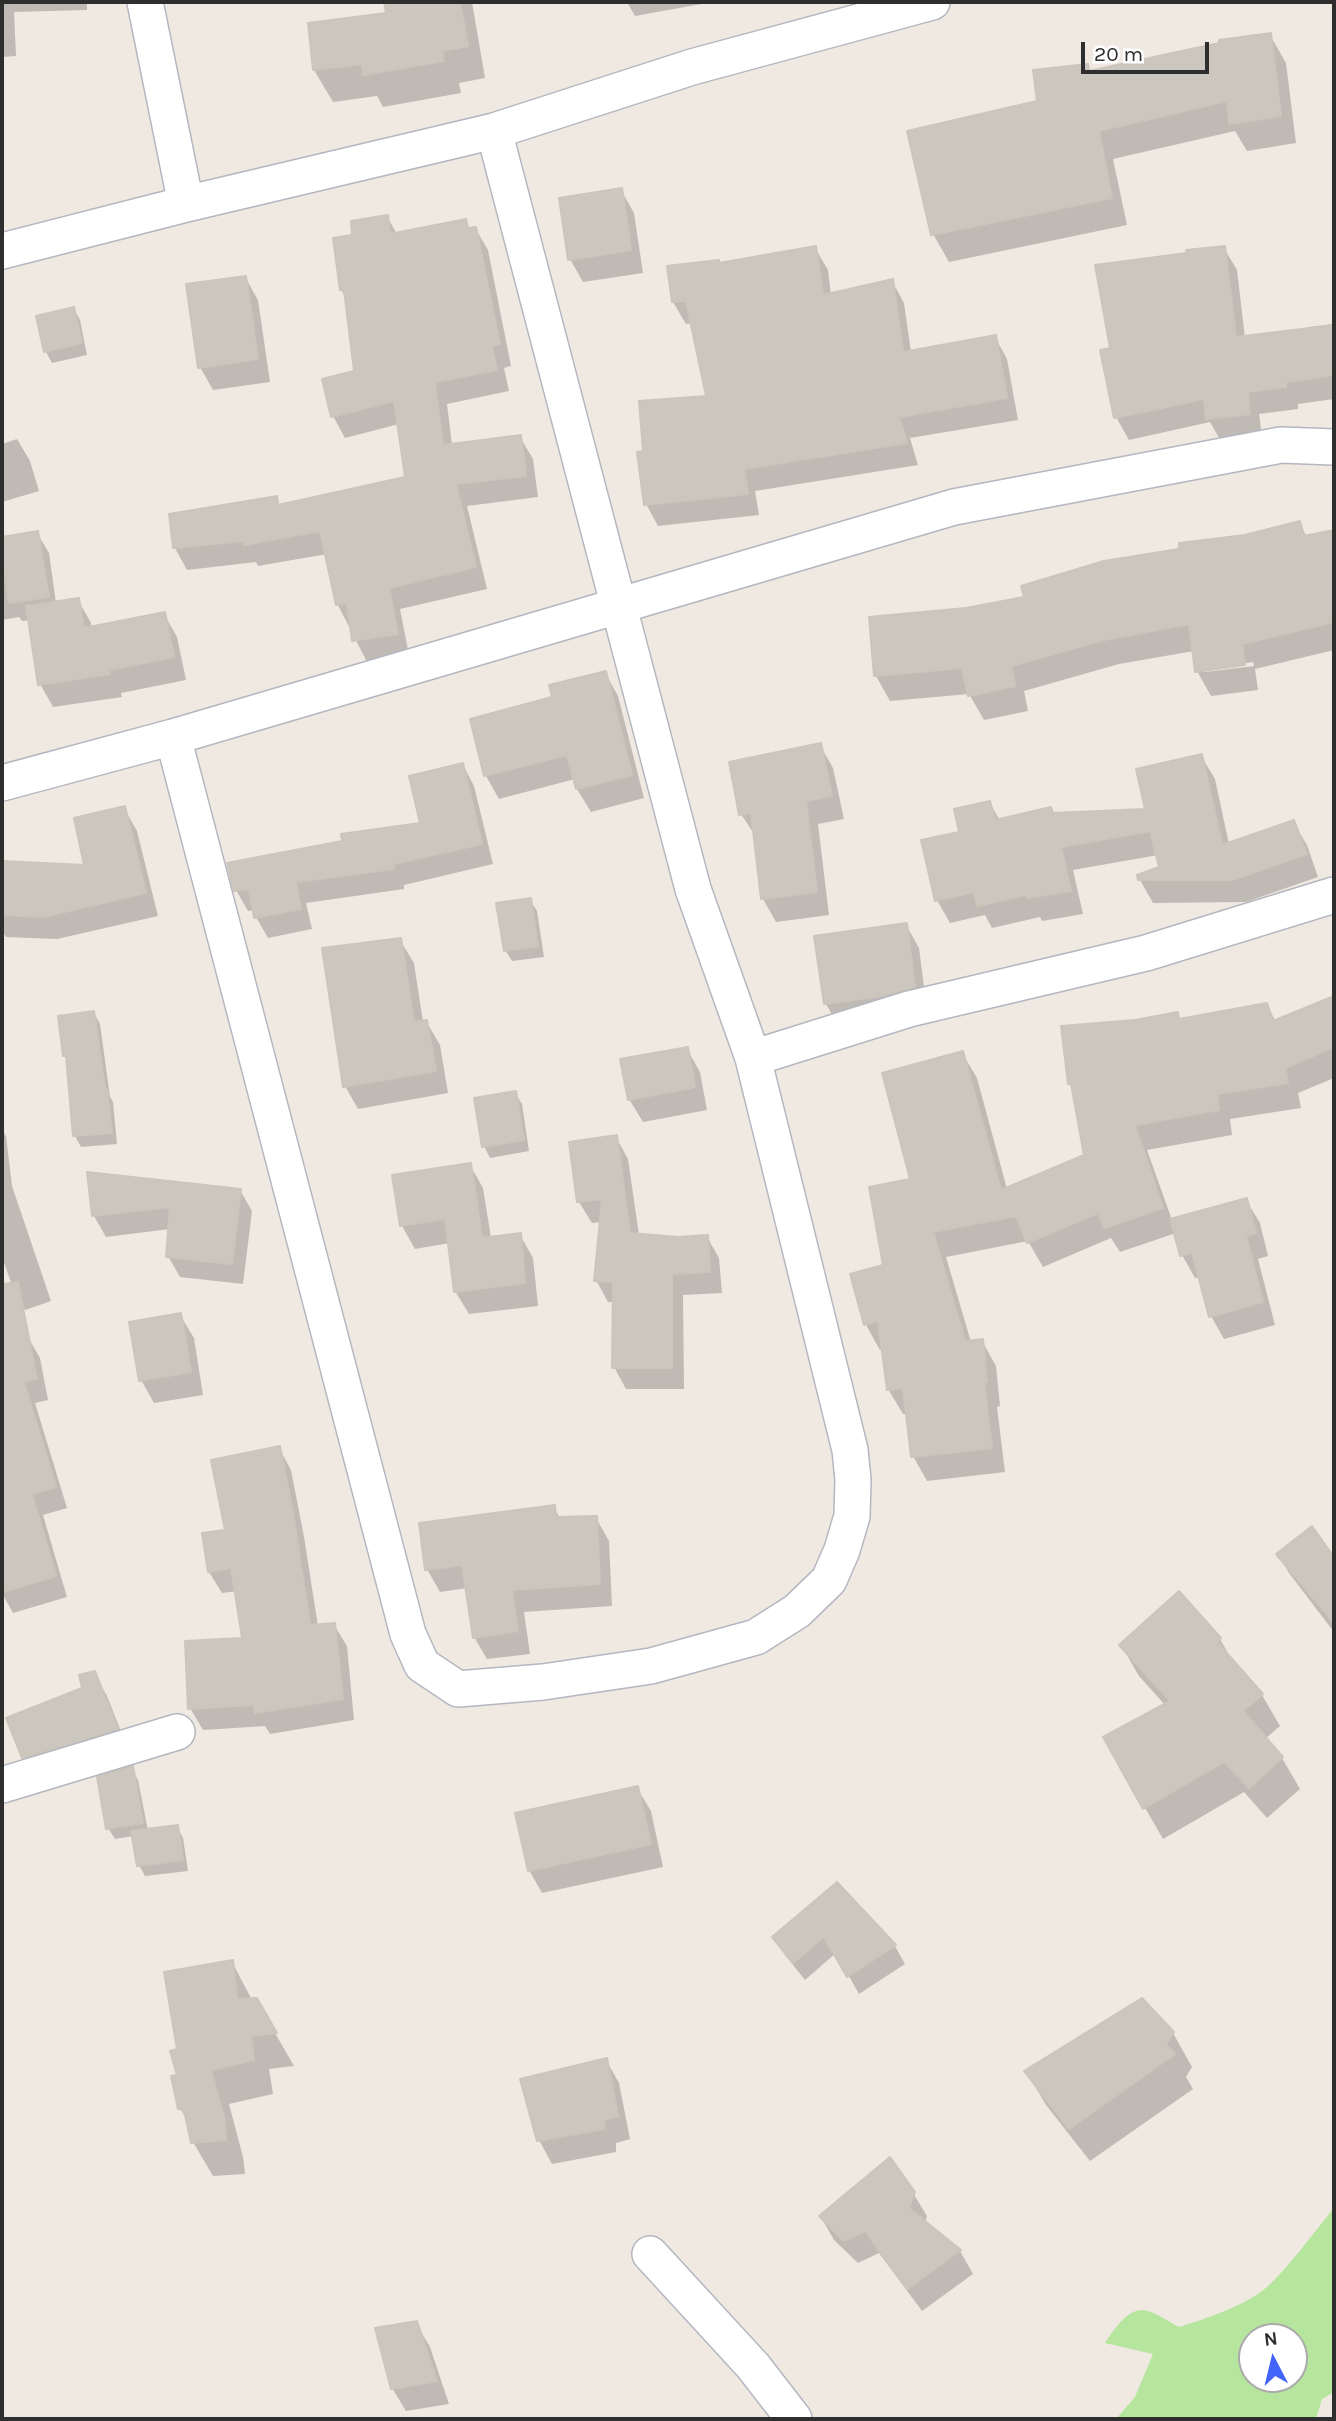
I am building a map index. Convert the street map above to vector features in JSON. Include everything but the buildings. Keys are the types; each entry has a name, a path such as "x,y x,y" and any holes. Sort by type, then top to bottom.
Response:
{"street":[{"path":"145,2 186,204"},
{"path":"2,251 494,131 692,67 932,2"},
{"path":"173,737 408,1634 422,1665 457,1689 543,1682 651,1666 756,1637 797,1611 829,1580 842,1550 852,1516 850,1450 752,1058 693,889 494,131"},
{"path":"2,783 173,737 618,604 954,508 1281,444 1334,447"},
{"path":"752,1058 909,1009 1146,953 1334,895"},
{"path":"2,1785 177,1732"},
{"path":"650,2254 753,2366 794,2419"}],"green space":[{"path":"1334,2208 1334,2392 1322,2399 1316,2419 1116,2419 1135,2397 1153,2354 1105,2343 1128,2315 1141,2310 1148,2311 1179,2327 1213,2316 1259,2294 1293,2259"}]}
